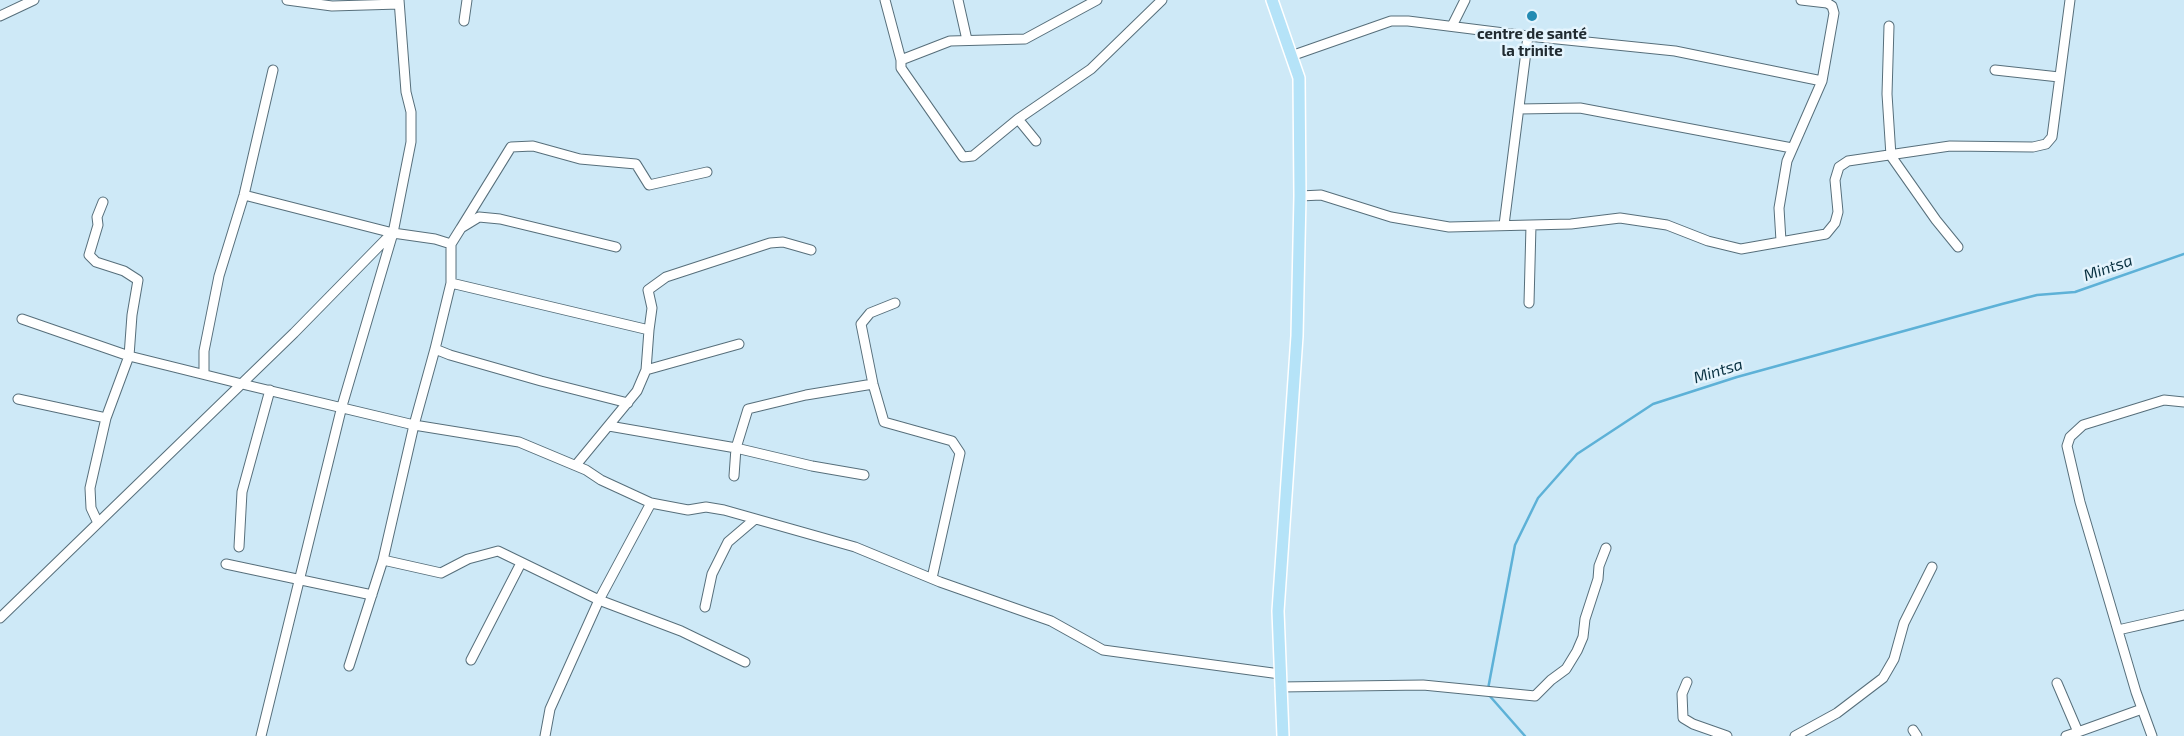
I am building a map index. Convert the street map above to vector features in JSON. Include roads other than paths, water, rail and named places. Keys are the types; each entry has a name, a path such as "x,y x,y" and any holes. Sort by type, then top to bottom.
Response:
{"main road":[{"path":"1272,0 1299,78 1300,196 1297,336 1278,611 1283,736"}],"street":[{"path":"0,16 34,0"},
{"path":"261,736 342,406 392,233 411,142 411,112 406,92 399,2 332,6 288,0"},
{"path":"464,21 467,0"},
{"path":"885,0 901,60 901,68 963,156 973,156 1018,119 1091,69 1162,0"},
{"path":"958,0 968,40"},
{"path":"901,60 950,41 1025,39 1097,0"},
{"path":"1452,26 1465,0"},
{"path":"1781,241 1779,208 1787,161 1822,81 1834,13 1832,6 1801,0"},
{"path":"1300,196 1321,195 1391,217 1449,227 1571,224 1620,218 1667,225 1708,242 1741,248 1826,234 1835,223 1838,212 1835,180 1839,167 1848,161 1950,146 2033,147 2046,144 2052,137 2070,0"},
{"path":"1291,56 1391,20 1675,51 1822,81"},
{"path":"1889,26 1887,94 1891,156 1936,220 1958,247"},
{"path":"1504,225 1528,36"},
{"path":"204,373 204,351 219,276 244,195 274,70"},
{"path":"1995,70 2059,77"},
{"path":"1519,108 1580,108 1792,148"},
{"path":"1018,119 1036,141"},
{"path":"349,666 384,560 414,424 451,283 451,244 511,147 533,146 580,160 636,164 649,185 707,172"},
{"path":"244,195 392,233 435,239 451,244"},
{"path":"98,523 92,513 90,488 106,418 129,356 132,315 138,280 124,271 96,262 89,255 98,225 97,216 103,202"},
{"path":"461,228 480,217 500,219 616,247"},
{"path":"1529,304 1531,225"},
{"path":"0,618 242,384 392,233"},
{"path":"576,465 637,391 646,370 652,308 648,290 666,277 770,243 783,242 811,250"},
{"path":"451,283 649,330"},
{"path":"895,303 870,313 861,324 872,384 884,422 952,441 960,453 932,578"},
{"path":"22,319 129,356 204,373 242,384 414,424 519,442 576,465 601,480 651,503 688,510 706,507 715,508 855,547 932,578 1051,621 1103,650 1280,674"},
{"path":"646,370 739,344"},
{"path":"435,349 541,381 628,403"},
{"path":"734,476 736,448 748,409 806,395 872,384"},
{"path":"239,547 242,492 270,390"},
{"path":"18,399 106,418"},
{"path":"2152,736 2142,709 2080,502 2067,446 2070,437 2082,425 2164,400 2184,402"},
{"path":"609,426 736,448 864,476"},
{"path":"545,736 550,709 599,600 651,503"},
{"path":"705,607 712,574 728,542 755,519"},
{"path":"1280,687 1423,685 1535,696 1551,680 1566,669 1577,651 1583,637 1584,619 1598,579 1599,566 1606,548"},
{"path":"384,560 440,573 468,559 498,551 599,600 681,631 745,662"},
{"path":"471,660 521,563"},
{"path":"226,564 372,595"},
{"path":"1794,736 1837,713 1882,678 1894,659 1904,622 1932,567"},
{"path":"2118,630 2184,615"},
{"path":"1687,682 1682,694 1683,718 1693,724 1728,736"},
{"path":"2057,683 2078,732"},
{"path":"2066,736 2142,709"}],"waterway":[{"name":"Mintsa","path":"1488,689 1515,545 1538,498 1577,454 1653,404 1737,377 2002,304 2037,295 2075,292 2184,254"},
{"name":"Mintsa","path":"1488,694 1525,736"}],"place":[{"name":"centre de santé la trinite","path":"1532,16"}]}
